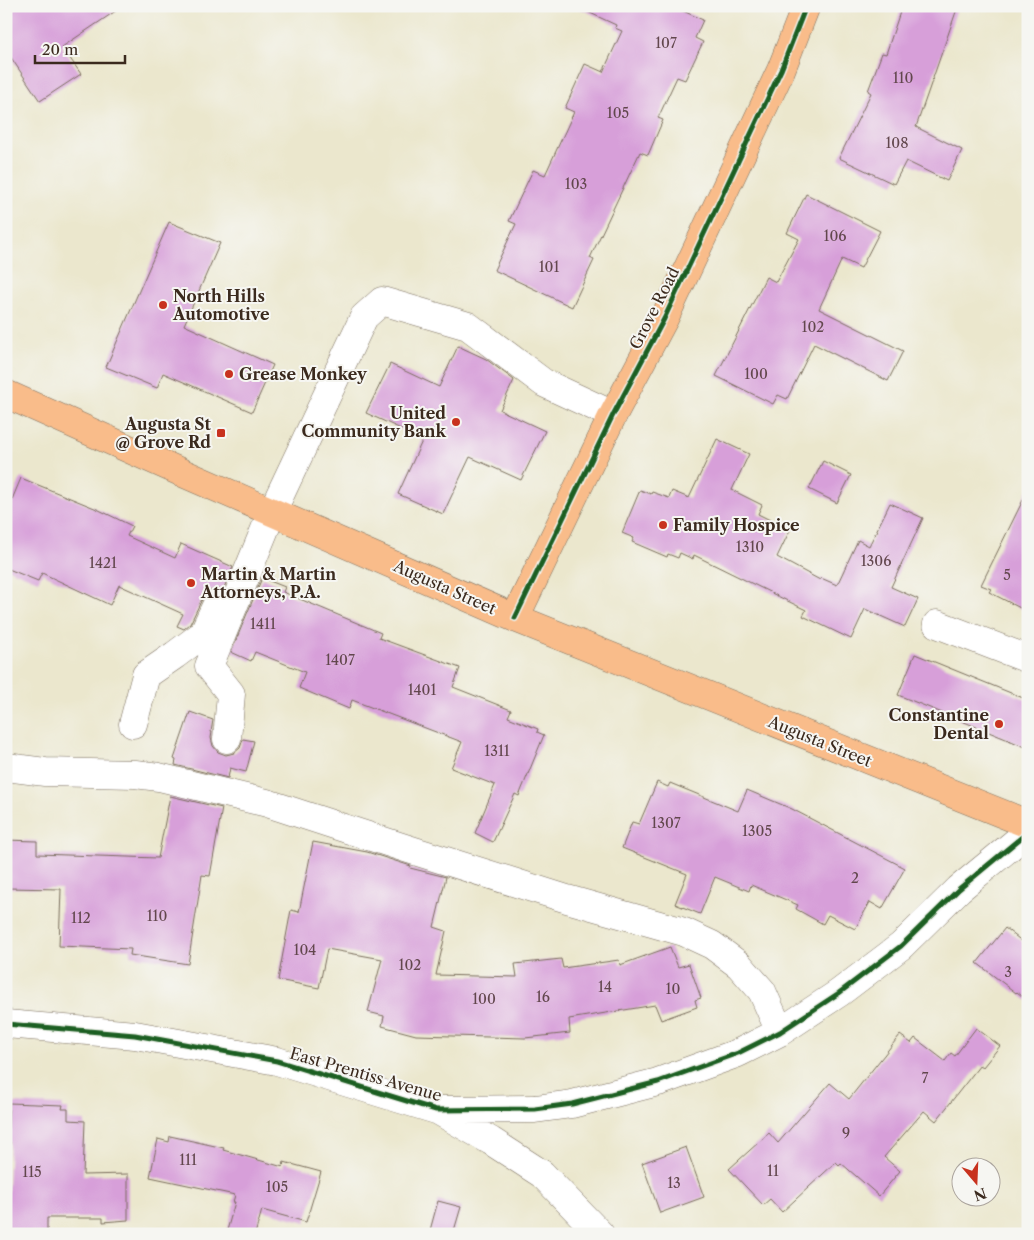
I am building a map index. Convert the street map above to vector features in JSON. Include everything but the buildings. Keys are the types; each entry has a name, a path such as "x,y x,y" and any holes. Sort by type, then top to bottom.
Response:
{"main road":[{"name":"Grove Road","path":"515,618 613,415 664,319 781,70 806,6"},
{"name":"Augusta Street","path":"6,394 515,618 1028,824"}],"street":[{"path":"133,724 146,675 175,656 203,634 364,317 382,301 468,326 544,382 613,415"},
{"path":"227,739 231,694 209,666 267,510"},
{"path":"937,624 1028,660"},
{"path":"6,767 45,772 135,774 159,777 267,803 567,899 684,932 712,945 739,965 762,991 780,1032"},
{"name":"East Prentiss Avenue","path":"6,1024 135,1035 277,1061 436,1110 535,1108 572,1104 658,1082 738,1053 780,1032 839,993 901,946 959,889 1028,832"},
{"path":"436,1110 491,1141 542,1174 600,1234"}],"cycle path":[{"path":"515,618 613,415 664,319 781,70 806,6"},
{"path":"6,1024 135,1035 277,1061 436,1110 535,1109 572,1104 658,1082 738,1053 780,1032 839,993 901,946 959,889 1028,832"}],"place":[{"name":"North Hills Automotive","path":"163,305"},
{"name":"Grease Monkey","path":"229,374"},
{"name":"United Community Bank","path":"456,422"},
{"name":"Augusta St @ Grove Rd","path":"221,433"},
{"name":"Family Hospice","path":"663,525"},
{"name":"Martin & Martin Attorneys, P.A.","path":"191,583"},
{"name":"Constantine Dental","path":"999,724"}]}
